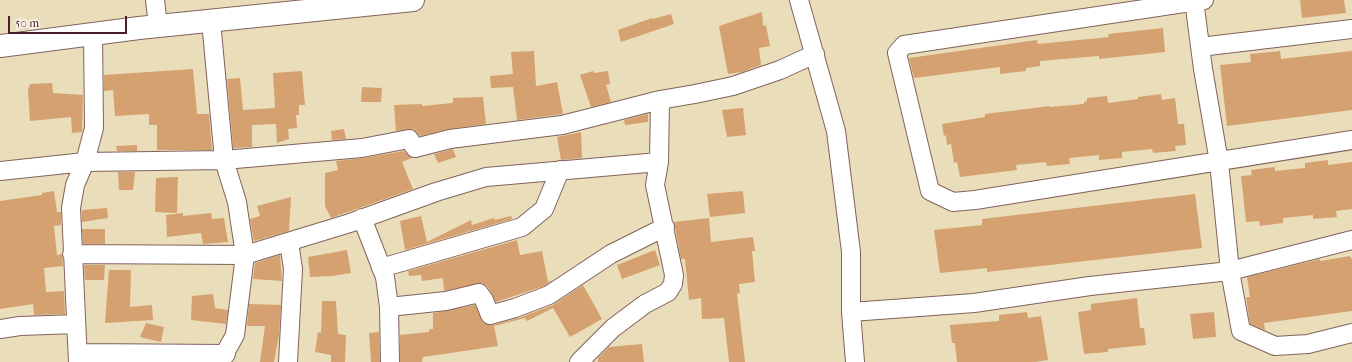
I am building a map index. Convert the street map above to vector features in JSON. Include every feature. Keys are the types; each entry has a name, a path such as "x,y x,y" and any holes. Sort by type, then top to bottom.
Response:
{"street":[{"path":"155,0 158,26"},
{"path":"0,46 93,33 413,0"},
{"path":"799,0 836,131 851,252 851,312 856,362"},
{"path":"1352,140 1219,162 953,202 930,191 897,53 904,45 1197,1 1200,47 1219,162 1230,271 1241,331 1275,346 1308,344 1352,333"},
{"path":"93,33 94,128 85,162 75,185 71,208 78,358 223,358 235,335 245,255 237,202 224,160 211,20"},
{"path":"1200,47 1352,29"},
{"path":"0,171 85,162 224,160 362,148 409,139 415,148 450,139 562,125 660,100 733,86 780,70 815,54"},
{"path":"579,362 612,328 645,304 668,292 673,284 674,275 665,227 660,213 656,184 659,162 660,100"},
{"path":"72,254 245,255 362,218 429,194 486,177 659,162"},
{"path":"381,268 522,227 544,209 560,170"},
{"path":"362,218 384,277 389,307 390,362"},
{"path":"389,307 446,301 479,293 484,300 490,315 515,308 549,295 611,254 665,227"},
{"path":"851,312 974,303 1090,286 1230,271 1352,240"},
{"path":"288,362 293,269 289,242"},
{"path":"0,329 20,326 76,324"}],"building":[{"path":"1300,0 1344,0 1346,13 1302,18"},
{"path":"762,12 763,26 766,25 770,46 759,48 761,65 742,72 728,74 719,26"},
{"path":"671,14 674,24 621,42 618,30 652,18"},
{"path":"1163,28 1165,52 1099,59 1099,56 1040,61 1040,66 1026,68 1026,71 1000,74 1000,67 914,78 909,58 1037,40 1038,44 1109,37 1108,34"},
{"path":"534,51 536,86 557,82 563,114 517,120 513,87 491,88 490,76 513,74 511,52"},
{"path":"1280,51 1281,59 1352,51 1352,110 1227,126 1220,65 1251,62 1250,54"},
{"path":"193,69 197,114 209,114 212,150 157,150 157,125 149,125 149,114 115,116 113,90 104,91 104,75"},
{"path":"302,71 305,105 299,105 299,115 296,115 297,128 288,129 289,139 277,143 276,124 252,125 252,147 233,148 227,79 240,78 243,110 275,108 273,73"},
{"path":"593,71 594,73 608,71 610,84 606,85 611,102 591,107 580,75"},
{"path":"52,83 53,93 83,95 82,132 72,133 71,117 30,121 28,89 30,84"},
{"path":"362,87 382,88 381,102 361,102"},
{"path":"1161,94 1162,100 1175,98 1178,124 1184,124 1186,145 1175,146 1176,151 1153,153 1152,149 1122,152 1122,158 1099,160 1099,155 1069,158 1070,164 1047,166 1046,162 1016,165 1017,170 960,177 957,162 954,163 951,144 947,145 946,135 944,136 942,124 985,117 985,114 1050,106 1084,104 1084,102 1087,101 1087,98 1107,96 1108,103"},
{"path":"483,97 486,124 449,129 420,136 413,129 396,131 394,105 422,104 422,106 453,103 453,98"},
{"path":"743,108 746,135 727,137 722,110"},
{"path":"648,114 648,122 625,125 624,120"},
{"path":"344,129 346,139 332,140 331,131"},
{"path":"581,132 582,158 561,160 557,137"},
{"path":"137,145 137,151 117,151 116,146"},
{"path":"453,149 456,157 438,163 434,154"},
{"path":"404,151 412,158 402,162 413,189 331,218 325,206 325,173 338,170 336,161"},
{"path":"1328,160 1328,165 1352,162 1352,209 1336,211 1337,217 1313,219 1313,215 1283,218 1283,223 1260,226 1259,221 1246,222 1241,176 1252,175 1251,170 1275,167 1275,171 1305,168 1305,163"},
{"path":"118,172 135,172 133,190 119,190"},
{"path":"178,177 177,213 155,212 156,178"},
{"path":"54,191 57,212 61,212 61,225 54,226 57,255 62,254 63,266 44,268 46,292 64,291 65,314 34,315 33,304 0,309 0,201 42,195 42,193"},
{"path":"743,191 745,213 710,217 707,194"},
{"path":"1195,194 1202,248 987,272 987,268 940,273 934,230 982,225 982,219"},
{"path":"291,197 289,231 254,241 250,219 260,216 257,206"},
{"path":"107,208 108,218 82,222 82,210"},
{"path":"183,213 183,216 211,213 212,219 224,218 228,242 203,244 201,233 167,237 166,215"},
{"path":"421,216 427,242 471,220 472,225 494,218 495,220 511,216 512,219 405,250 400,221"},
{"path":"709,218 711,242 753,237 755,251 752,251 755,282 739,284 740,293 737,294 745,362 729,362 724,318 702,319 701,298 689,300 685,259 681,259 674,222"},
{"path":"82,229 105,229 105,244 83,244"},
{"path":"517,240 520,255 542,251 548,282 553,280 544,286 496,302 488,287 482,283 444,291 443,278 422,281 421,275 409,276 408,271"},
{"path":"347,250 351,273 310,277 308,257"},
{"path":"655,250 660,265 622,279 617,265"},
{"path":"280,255 282,281 253,279 255,263"},
{"path":"1350,256 1352,259 1352,311 1264,323 1265,330 1250,324 1246,297 1250,297 1247,277 1320,259 1320,261"},
{"path":"84,265 105,265 104,280 85,280"},
{"path":"109,270 131,270 130,307 152,305 153,320 105,323"},
{"path":"583,285 602,319 570,337 553,308 527,321 525,318 494,326 498,346 423,357 422,362 400,362 400,335 429,332 429,329 433,329 433,313 475,305 483,323 493,325 519,318 553,305"},
{"path":"213,294 215,308 228,310 226,324 191,320 192,296"},
{"path":"1137,298 1140,328 1144,328 1146,345 1108,349 1108,352 1084,354 1078,312 1091,310 1091,304"},
{"path":"322,301 336,301 338,334 346,335 345,362 331,362 331,355 315,352 318,332 321,333"},
{"path":"249,304 281,305 279,335 274,362 260,362 265,326 247,326"},
{"path":"1027,312 1028,318 1041,316 1048,360 1035,362 957,362 955,343 952,343 950,325 999,321 999,315"},
{"path":"1214,312 1216,337 1193,339 1190,314"},
{"path":"146,323 164,327 161,342 140,337"},
{"path":"379,332 380,362 371,362 369,333"},
{"path":"642,344 644,362 598,362 598,358 609,347"}]}
